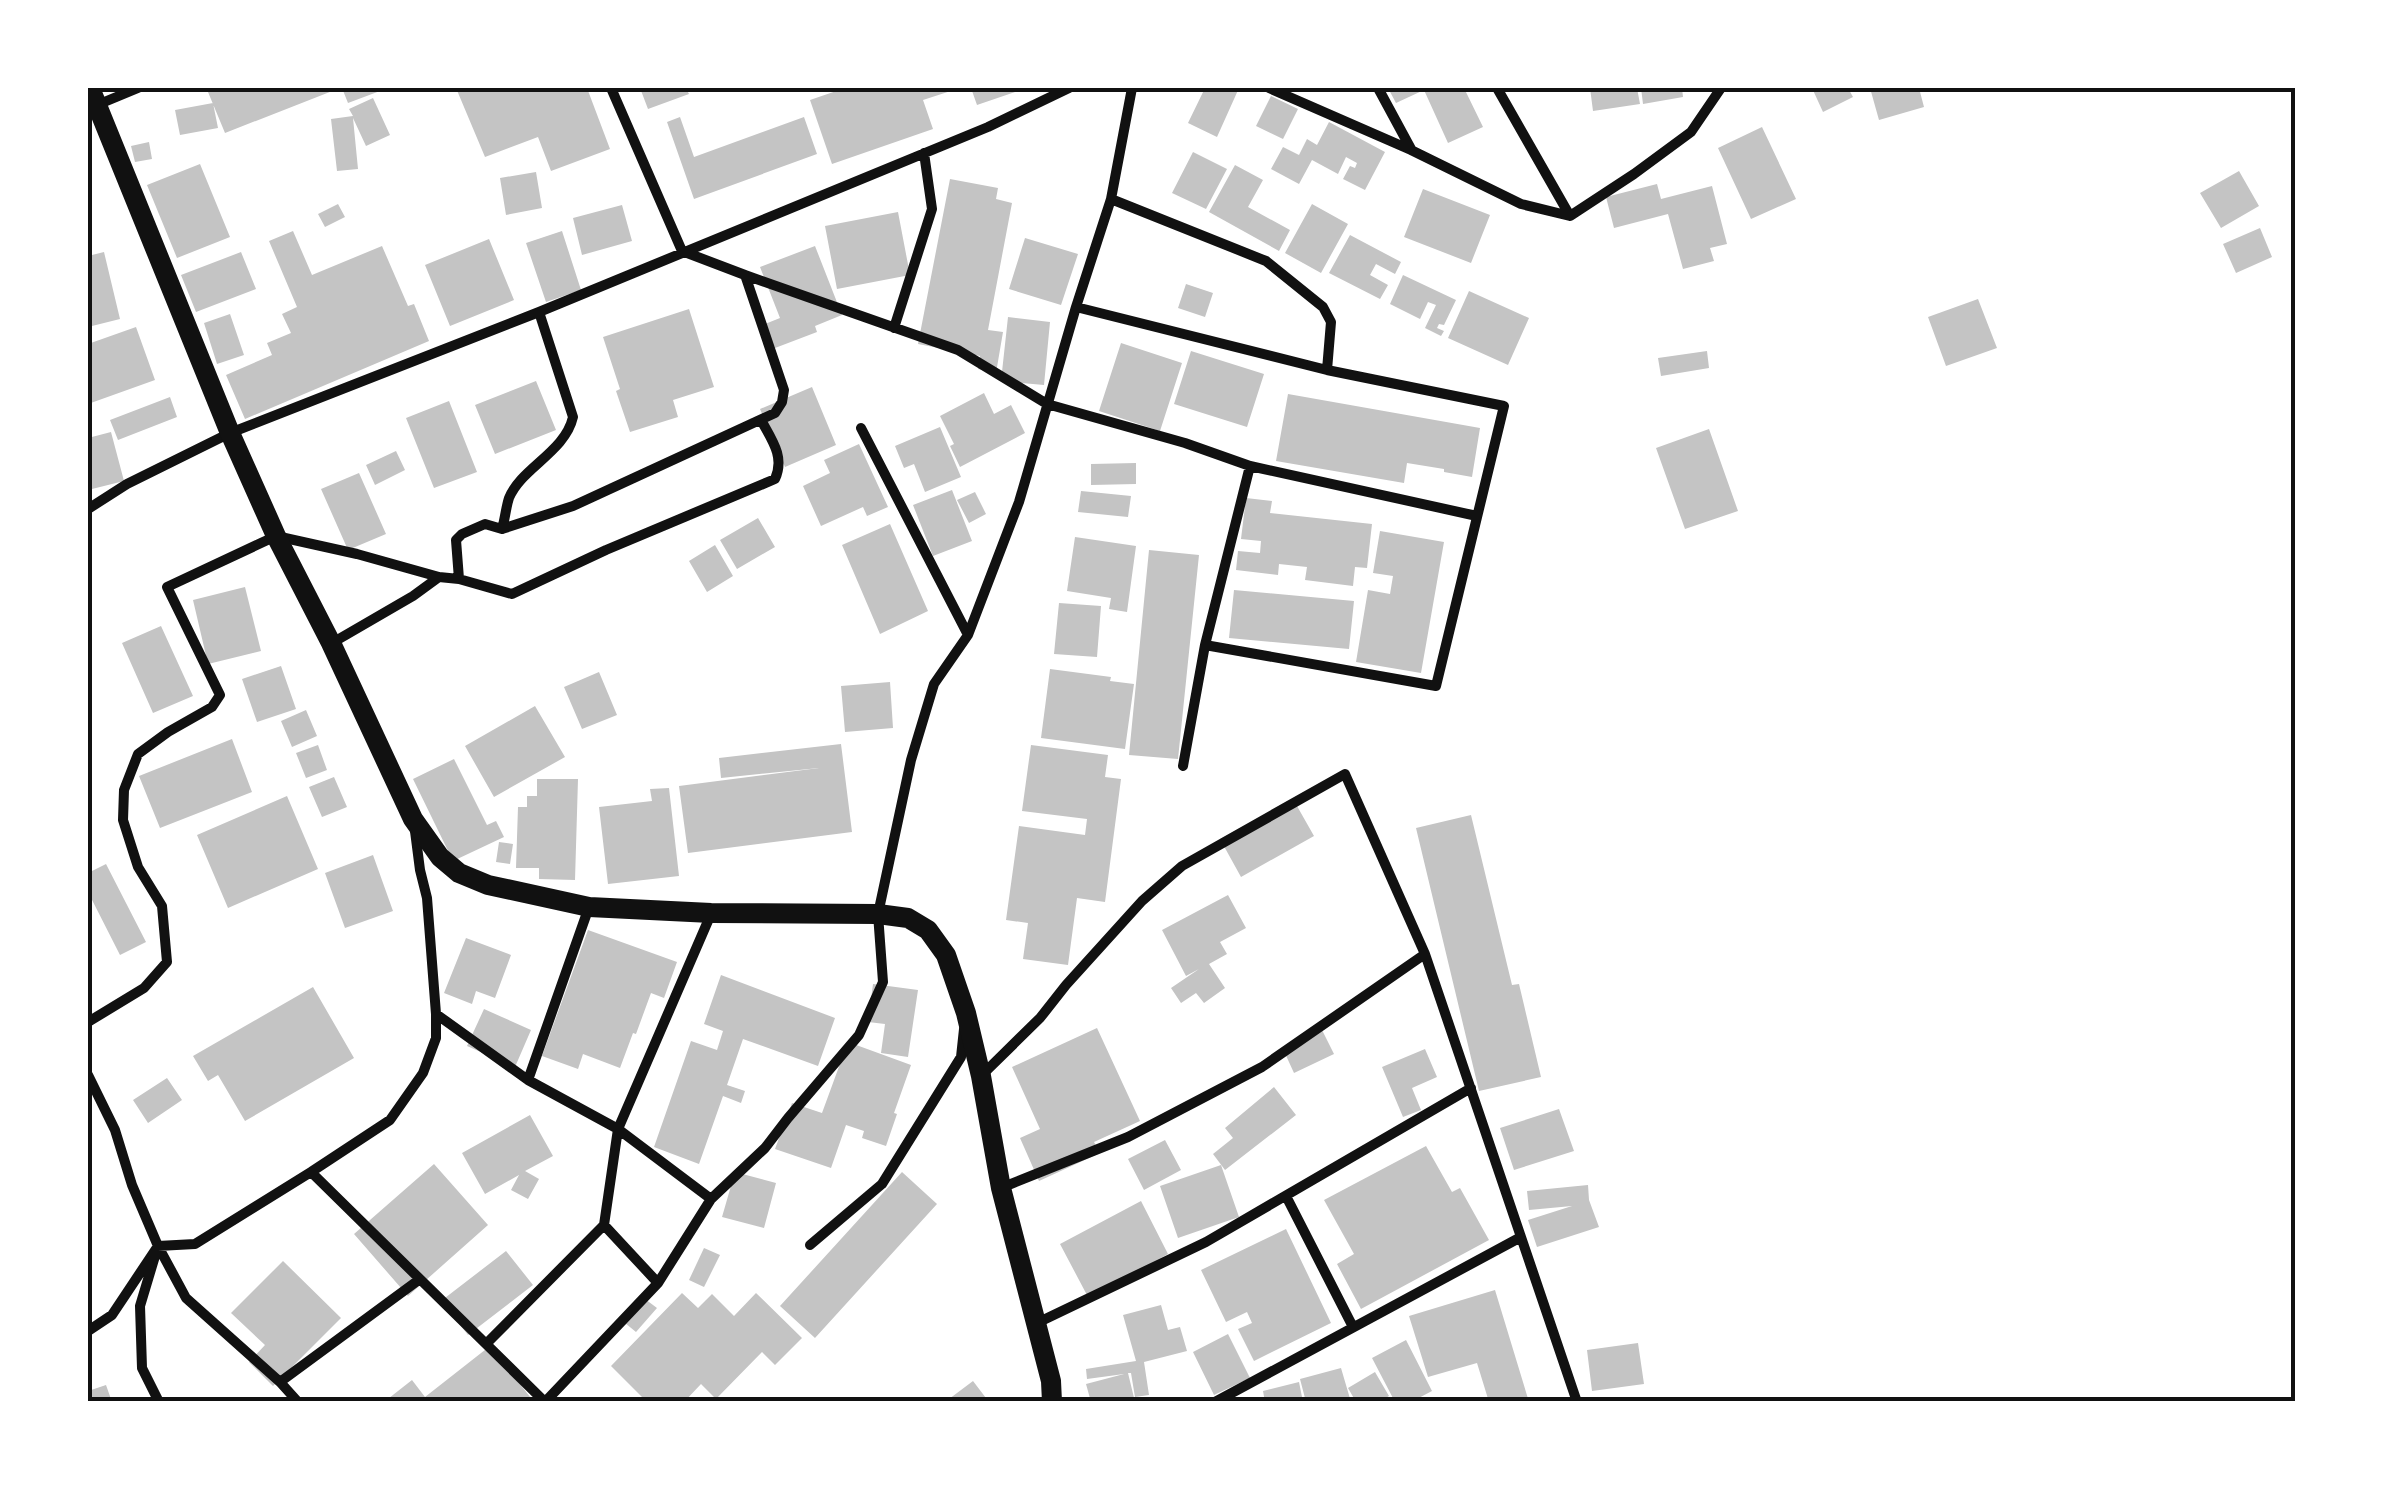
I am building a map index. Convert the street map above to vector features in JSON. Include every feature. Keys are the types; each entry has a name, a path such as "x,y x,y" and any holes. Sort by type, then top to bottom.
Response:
{"main road":[{"path":"94,96 230,433 276,536 331,643 413,820 440,857 459,873 488,884 589,907 711,913 878,914 908,918 928,930 946,955 966,1013 1001,1188 1051,1381 1052,1402"}],"street":[{"path":"94,96 138,88"},
{"path":"611,88 682,251 958,350 1047,404 1250,466 1477,516"},
{"path":"88,510 127,484 230,433 538,312 988,127 1070,88"},
{"path":"311,1172 545,1402 658,1283 711,1199 766,1148 859,1034 883,982 878,914 911,760 934,684 968,635 1018,502 1110,200 1132,88"},
{"path":"1268,88 1412,150 1520,204 1570,216 1691,132 1721,88"},
{"path":"1378,88 1412,150"},
{"path":"1496,88 1570,216"},
{"path":"894,328 932,209 924,153"},
{"path":"1110,200 1266,261 1323,307 1331,322 1328,370"},
{"path":"458,579 456,540 462,534 484,524 502,529 572,506 775,413 784,390 745,275"},
{"path":"1076,307 1328,370 1504,406 1436,686 1205,645"},
{"path":"502,529 509,498 560,441 573,417 538,312"},
{"path":"88,1022 144,988 167,962 162,906 138,868 123,820 124,790 138,754 212,707 220,695 168,587 276,536 512,594 775,479 780,466 776,449 761,420"},
{"path":"861,428 968,635"},
{"path":"1183,766 1205,645 1250,466"},
{"path":"331,643 439,577"},
{"path":"981,1076 1040,1018 1142,901 1182,866 1345,774 1425,954 1578,1402"},
{"path":"158,1246 196,1244 311,1172 390,1120 424,1073 436,1038 436,1014 427,898 413,820"},
{"path":"528,1080 589,907"},
{"path":"486,1344 604,1226 618,1129 711,913"},
{"path":"1001,1188 1128,1137 1262,1067 1425,954"},
{"path":"810,1246 882,1184 961,1057 966,1013"},
{"path":"436,1014 528,1080 618,1129 711,1199"},
{"path":"88,1075 115,1130 132,1186 158,1246 186,1298 298,1402"},
{"path":"1036,1324 1206,1242 1471,1088"},
{"path":"1286,1196 1353,1328"},
{"path":"604,1226 658,1283"},
{"path":"1215,1402 1521,1237"},
{"path":"88,1331 112,1315 158,1246"},
{"path":"158,1246 140,1306 142,1368 159,1402"},
{"path":"280,1382 420,1278"}],"building":[{"path":"219,88 340,88 225,133 208,92"},
{"path":"342,88 388,88 348,103"},
{"path":"456,88 587,88 610,149 551,171 538,137 485,157"},
{"path":"640,88 686,88 689,94 648,109"},
{"path":"845,88 960,88 923,100 933,129 832,164 810,100"},
{"path":"971,88 1027,88 977,105"},
{"path":"1205,88 1239,88 1217,137 1188,123"},
{"path":"1388,88 1464,88 1483,127 1448,143 1424,90 1396,103"},
{"path":"1590,88 1637,88 1640,104 1593,111"},
{"path":"1641,88 1682,88 1683,97 1643,104"},
{"path":"1812,88 1848,88 1853,97 1823,112"},
{"path":"1870,88 1919,88 1924,107 1879,120"},
{"path":"1271,96 1298,109 1283,139 1256,126"},
{"path":"373,98 390,135 366,146 353,118 358,169 337,171 331,119 353,116 349,109"},
{"path":"213,103 218,128 180,135 175,110"},
{"path":"680,117 694,157 804,117 817,154 694,199 667,122"},
{"path":"1329,122 1385,152 1365,190 1343,179 1350,166 1355,168 1357,163 1346,157 1338,174 1312,160 1299,184 1271,169 1283,147 1299,155 1307,139 1317,145"},
{"path":"1762,127 1796,199 1751,219 1718,148"},
{"path":"149,142 152,159 135,162 131,146"},
{"path":"1193,152 1227,169 1206,209 1172,193"},
{"path":"200,164 230,237 177,258 147,185"},
{"path":"1235,165 1263,180 1248,207 1290,230 1279,251 1209,212"},
{"path":"2239,171 2259,206 2221,228 2200,193"},
{"path":"536,172 542,208 506,215 500,178"},
{"path":"950,179 998,188 996,199 1012,203 988,330 1003,332 996,373 978,369 980,356 918,344"},
{"path":"1657,184 1661,199 1712,186 1727,244 1710,248 1714,261 1683,269 1668,214 1614,228 1606,197"},
{"path":"1423,189 1490,215 1471,263 1404,237"},
{"path":"338,204 345,217 325,227 318,214"},
{"path":"1312,204 1348,224 1321,273 1285,253"},
{"path":"622,205 632,241 582,255 573,218"},
{"path":"898,212 910,275 837,289 825,226"},
{"path":"2260,228 2272,257 2236,273 2223,244"},
{"path":"293,231 312,275 382,246 408,306 414,304 429,341 245,419 226,375 272,355 267,343 291,333 282,314 297,307 269,241"},
{"path":"562,231 581,290 546,302 526,243"},
{"path":"1350,235 1401,262 1395,274 1376,264 1370,275 1388,285 1380,299 1329,273"},
{"path":"1025,238 1078,254 1061,305 1009,289"},
{"path":"489,239 514,300 450,326 425,265"},
{"path":"815,246 842,315 815,326 817,332 775,348 765,324 780,318 760,267"},
{"path":"104,252 120,319 88,327 88,256"},
{"path":"241,252 256,289 196,312 181,275"},
{"path":"1403,275 1456,300 1444,325 1437,328 1444,331 1441,336 1425,328 1436,305 1428,302 1420,319 1390,304"},
{"path":"1186,284 1213,293 1205,317 1178,308"},
{"path":"1469,291 1529,318 1508,365 1448,338"},
{"path":"1978,299 1997,348 1946,366 1928,317"},
{"path":"689,309 714,387 673,400 678,417 630,432 603,337"},
{"path":"230,314 244,355 217,364 204,323"},
{"path":"1008,317 1050,322 1044,385 1001,381"},
{"path":"136,327 155,380 88,404 88,344"},
{"path":"1121,343 1182,363 1160,431 1099,411"},
{"path":"1191,351 1264,374 1247,427 1174,404"},
{"path":"1707,351 1709,368 1661,376 1658,358"},
{"path":"536,381 556,430 495,454 475,405"},
{"path":"812,387 836,445 785,467 760,409"},
{"path":"984,393 994,414 1011,405 1025,433 960,467 940,416"},
{"path":"1288,394 1480,428 1472,477 1407,463 1404,483 1276,461"},
{"path":"170,397 177,417 118,440 110,420"},
{"path":"449,401 477,472 434,488 406,418"},
{"path":"940,427 961,477 925,492 914,464 904,468 895,446"},
{"path":"1709,429 1738,511 1685,529 1656,448"},
{"path":"111,432 124,481 88,490 88,438"},
{"path":"859,444 888,507 867,516 863,507 821,526 803,486 830,473 824,460"},
{"path":"396,451 405,470 375,485 366,465"},
{"path":"1136,463 1136,484 1091,485 1091,464"},
{"path":"359,473 386,534 348,550 321,489"},
{"path":"952,490 972,541 933,556 913,505"},
{"path":"1081,491 1131,496 1128,517 1078,512"},
{"path":"975,492 986,514 969,523 957,500"},
{"path":"1246,498 1272,501 1270,513 1372,524 1367,568 1355,567 1353,586 1305,580 1307,567 1279,564 1278,575 1236,570 1238,551 1260,553 1261,541 1241,539"},
{"path":"758,518 775,547 737,569 720,540"},
{"path":"890,524 928,611 880,634 842,545"},
{"path":"1380,531 1444,542 1421,673 1356,662 1368,590 1390,594 1393,576 1373,573"},
{"path":"1075,537 1136,546 1127,612 1109,609 1111,598 1067,591"},
{"path":"715,545 733,576 707,592 689,561"},
{"path":"1149,550 1199,555 1178,759 1129,755"},
{"path":"245,587 261,651 208,664 193,600"},
{"path":"1234,590 1354,601 1349,649 1229,638"},
{"path":"1059,603 1101,606 1097,657 1054,654"},
{"path":"161,626 193,696 153,713 122,643"},
{"path":"281,666 296,709 257,722 242,679"},
{"path":"1050,669 1134,684 1125,749 1041,738"},
{"path":"599,672 617,715 582,729 564,687"},
{"path":"890,682 893,728 845,732 841,686"},
{"path":"535,706 565,757 494,797 465,746"},
{"path":"306,710 317,736 292,747 281,721"},
{"path":"232,739 252,792 160,828 139,776"},
{"path":"841,744 852,832 688,853 679,786 819,768 721,778 719,758"},
{"path":"318,745 327,770 306,778 296,753"},
{"path":"1031,745 1108,755 1105,777 1121,779 1105,902 1077,898 1068,965 1023,959 1028,923 1006,920 1019,826 1085,835 1087,819 1022,811"},
{"path":"454,759 487,825 496,821 504,837 453,861 413,779"},
{"path":"334,777 347,807 322,817 309,787"},
{"path":"537,779 578,779 575,880 539,879 539,868 516,868 518,807 527,807 527,796 537,796"},
{"path":"669,788 679,876 608,884 599,807 652,801 650,789"},
{"path":"287,796 318,869 228,908 197,835"},
{"path":"1293,799 1314,836 1241,877 1220,839"},
{"path":"1471,815 1512,985 1519,984 1541,1077 1479,1091 1416,828"},
{"path":"499,842 513,844 510,864 496,862"},
{"path":"373,855 393,911 345,928 325,873"},
{"path":"106,864 146,942 120,955 88,892 88,873"},
{"path":"1228,895 1246,928 1220,942 1227,954 1209,964 1225,988 1204,1003 1196,993 1181,1003 1171,988 1199,969 1186,976 1162,930"},
{"path":"588,930 677,962 664,998 651,993 620,1068 583,1054 578,1069 542,1056"},
{"path":"466,938 511,955 495,998 476,991 472,1004 444,993"},
{"path":"721,975 835,1018 818,1066 743,1039 727,1085 745,1091 741,1103 723,1096 699,1164 654,1147 691,1041 717,1050 723,1031 704,1024"},
{"path":"873,984 918,990 908,1057 881,1053 885,1024 868,1022"},
{"path":"313,987 354,1058 245,1121 218,1075 208,1081 193,1056"},
{"path":"484,1009 531,1030 515,1067 467,1046"},
{"path":"1097,1028 1140,1121 1094,1142 1100,1153 1039,1181 1020,1138 1040,1129 1012,1067"},
{"path":"1322,1030 1334,1054 1294,1073 1283,1049"},
{"path":"848,1042 911,1065 886,1146 862,1138 864,1131 846,1125 831,1168 775,1149 792,1103 822,1113"},
{"path":"1425,1049 1437,1077 1412,1088 1421,1110 1403,1117 1382,1067"},
{"path":"167,1078 182,1100 148,1123 133,1100"},
{"path":"1274,1087 1296,1115 1225,1170 1213,1154 1233,1138 1225,1128"},
{"path":"1559,1109 1574,1151 1514,1170 1500,1128"},
{"path":"530,1115 553,1156 525,1171 539,1179 528,1199 511,1190 519,1175 485,1194 462,1153"},
{"path":"1165,1140 1181,1170 1144,1190 1128,1159"},
{"path":"1426,1146 1452,1192 1460,1188 1489,1240 1361,1309 1337,1264 1354,1254 1324,1200"},
{"path":"434,1164 488,1225 408,1296 354,1234"},
{"path":"1221,1165 1239,1217 1178,1238 1160,1186"},
{"path":"735,1172 776,1183 764,1228 722,1217"},
{"path":"902,1172 937,1204 815,1338 780,1306"},
{"path":"1588,1185 1599,1227 1537,1247 1528,1220 1572,1206 1529,1210 1527,1191"},
{"path":"1141,1201 1168,1254 1088,1297 1060,1244"},
{"path":"1286,1229 1331,1323 1254,1361 1238,1329 1252,1323 1247,1312 1226,1322 1201,1270"},
{"path":"704,1248 720,1255 704,1287 689,1280"},
{"path":"506,1251 533,1285 468,1335 441,1301"},
{"path":"283,1261 341,1318 273,1386 249,1362 265,1345 231,1313"},
{"path":"1495,1290 1529,1402 1489,1402 1477,1363 1428,1377 1409,1316"},
{"path":"682,1293 698,1308 712,1294 734,1316 756,1293 802,1338 775,1365 762,1352 716,1399 701,1384 684,1402 647,1402 611,1366"},
{"path":"645,1299 657,1308 636,1332 625,1323"},
{"path":"1161,1305 1168,1330 1180,1327 1187,1351 1144,1362 1149,1395 1135,1397 1128,1373 1135,1402 1091,1402 1086,1384 1124,1374 1087,1379 1086,1369 1136,1361 1123,1315"},
{"path":"1228,1334 1250,1378 1214,1395 1193,1352"},
{"path":"1406,1340 1432,1391 1411,1402 1395,1402 1372,1358"},
{"path":"1638,1343 1644,1384 1592,1391 1587,1350"},
{"path":"490,1346 534,1402 384,1402 412,1380 425,1397"},
{"path":"1341,1368 1351,1402 1306,1402 1300,1379"},
{"path":"1375,1372 1389,1396 1379,1402 1356,1402 1348,1388"},
{"path":"973,1381 989,1402 945,1402"},
{"path":"1299,1382 1303,1402 1265,1402 1263,1391"},
{"path":"106,1385 112,1402 88,1402 88,1391"}]}
